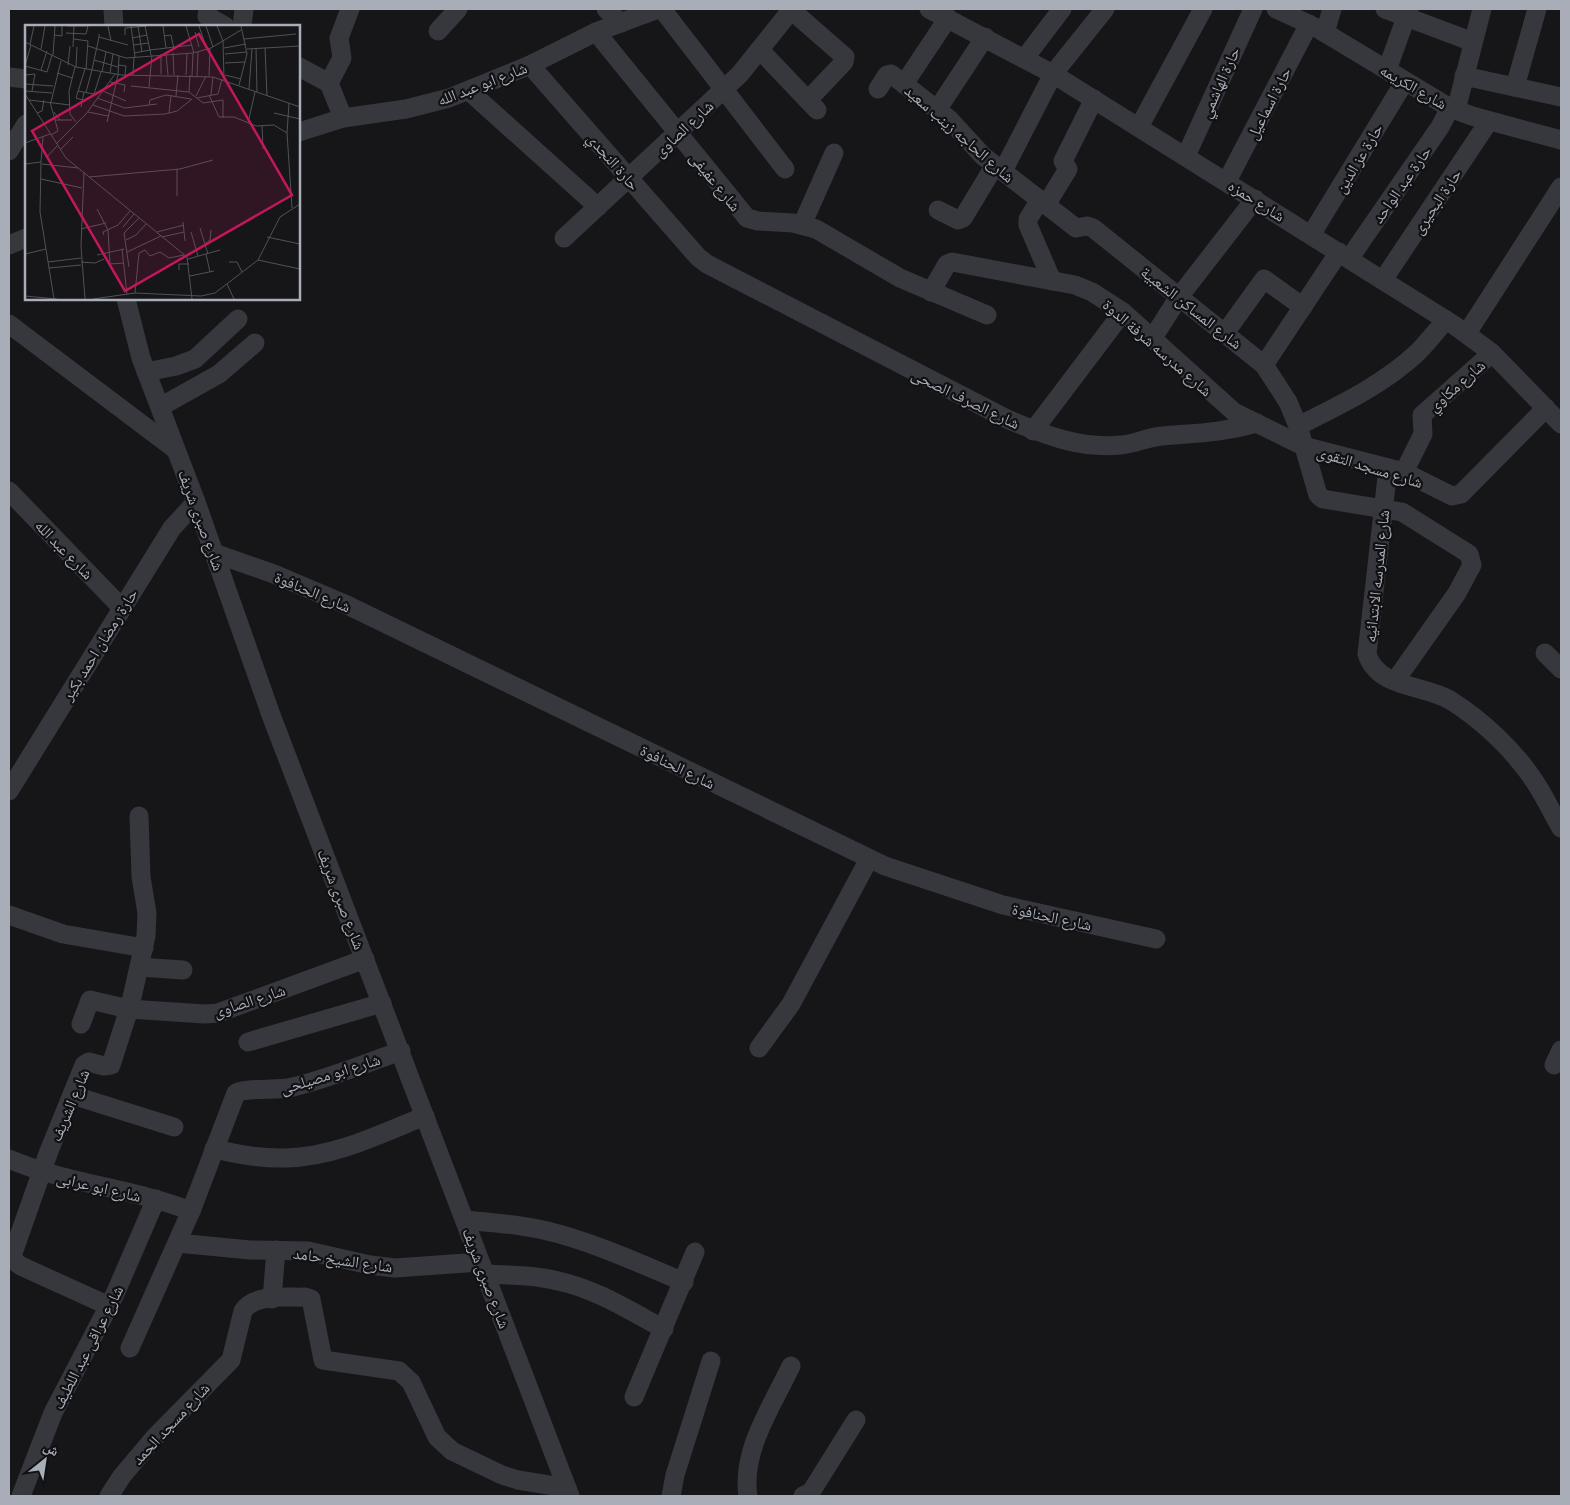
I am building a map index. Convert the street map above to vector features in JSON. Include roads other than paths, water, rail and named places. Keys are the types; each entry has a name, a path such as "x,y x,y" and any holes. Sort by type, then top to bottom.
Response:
{"street":[{"path":"114,9 114,25"},
{"path":"242,25 244,9"},
{"path":"329,83 342,58 339,38 350,9"},
{"path":"438,31 458,9"},
{"path":"606,9 621,23"},
{"name":"شارع ابو عبد الله","path":"300,132 343,118 406,109 449,98 530,66 596,32 658,9"},
{"path":"662,9 785,169"},
{"path":"760,50 813,105 844,62 845,57 791,9"},
{"name":"شارع الصاوى","path":"564,238 678,134 724,89 760,50 791,9"},
{"path":"1024,58 1062,9"},
{"path":"938,210 958,220 963,218 999,168 1053,74 1106,9"},
{"path":"1139,127 1203,9"},
{"name":"حارة الهاشمي","path":"1186,156 1252,9"},
{"name":"شارع الكريمه","path":"1276,9 1317,28 1453,109 1489,121 1560,135"},
{"name":"حارة اسماعيل","path":"1227,181 1317,28 1332,9"},
{"path":"1385,9 1408,13 1473,42"},
{"name":"حارة عبد الواحد","path":"1264,365 1303,307 1344,256 1453,109 1482,9"},
{"path":"1515,87 1537,9"},
{"path":"904,84 941,13"},
{"name":"شارع حمزه","path":"941,13 1053,74 1227,181 1467,333 1492,354 1557,418"},
{"path":"1387,70 1408,13"},
{"name":"شارع عفيفى","path":"596,32 747,218 758,221 802,225 816,229 900,278 987,315"},
{"path":"937,110 984,37"},
{"name":"حارة النجدي","path":"530,66 698,257"},
{"path":"300,67 329,83 343,118"},
{"name":"شارع الحاجه زينب سعيد","path":"878,89 889,74 904,84 954,124 969,143 1043,202"},
{"path":"1464,76 1561,97"},
{"path":"9,77 25,80"},
{"name":"حارة عز الدين","path":"1311,235 1405,82"},
{"path":"469,91 598,207"},
{"path":"1052,281 1028,224 1028,219 1068,170 1062,161 1094,99"},
{"name":"حارة البحيرى","path":"1383,280 1489,121"},
{"path":"9,152 25,126"},
{"path":"802,225 834,153"},
{"path":"1467,333 1561,186"},
{"path":"1152,339 1179,297 1255,199"},
{"name":"شارع المساكن الشعبية","path":"1043,202 1076,228 1088,226 1093,228 1264,365 1288,402 1298,426 1318,495 1323,499 1383,507"},
{"path":"9,244 25,238"},
{"name":"شارع الصرف الصحى","path":"698,257 728,276 1007,420 1053,438 1078,443 1123,445 1162,436 1207,434 1256,423"},
{"name":"شارع مدرسه شرفة الدوة","path":"932,292 947,264 952,262 1052,281 1092,292 1122,312 1234,412 1303,446"},
{"path":"1225,334 1264,279 1303,307"},
{"name":"شارع صبرى شريف","path":"126,300 132,327 146,372 196,502 271,715 568,1492"},
{"path":"1033,431 1122,312"},
{"path":"146,372 176,366 195,359 238,319"},
{"path":"1298,426 1352,399 1380,381 1420,350 1446,320"},
{"path":"9,324 176,450"},
{"path":"160,408 211,380 254,344"},
{"name":"شارع مكاوي","path":"1396,470 1423,434 1422,415 1492,354"},
{"name":"شارع مسجد التقوى","path":"1303,446 1396,470 1452,496 1461,494 1557,418"},
{"name":"شارع المدرسه الابتدائيه","path":"1396,470 1383,507 1368,654 1375,670 1396,681 1448,699 1482,723 1533,779 1560,822"},
{"name":"شارع عبد الله","path":"9,491 122,608"},
{"name":"حارة رمضان احمد بكير","path":"9,791 172,528 196,502"},
{"path":"1383,507 1413,517 1469,554 1472,564 1457,593 1396,681"},
{"name":"شارع الحنافوة","path":"214,552 302,585 347,605 869,859 1003,905 1156,939"},
{"path":"1545,653 1561,669"},
{"name":"شارع الشريف","path":"109,1306 20,1266 14,1261 13,1253 42,1173 86,1063 104,1066 111,1065 129,1009 144,948 147,925 141,877 139,816"},
{"path":"759,1048 799,990 869,859"},
{"path":"9,915 63,934 144,948"},
{"name":"شارع الصاوى","path":"81,1024 90,1000 129,1009 205,1014 218,1013 365,959"},
{"path":"139,967 183,970"},
{"path":"248,1042 382,1003"},
{"name":"شارع ابو مصيلحى","path":"130,1348 191,1211 233,1096 240,1091 293,1087 401,1051"},
{"path":"72,1096 174,1127"},
{"path":"214,1149 263,1157 308,1157 352,1146 425,1116"},
{"name":"شارع ابو عرابى","path":"9,1159 42,1173 156,1198 191,1211"},
{"name":"شارع عراقى عبد اللطيف","path":"21,1496 53,1413 109,1306 156,1198"},
{"path":"465,1220 522,1226 558,1233 592,1244 684,1282"},
{"name":"شارع الشيخ حامد","path":"177,1243 321,1253 370,1265 395,1268 482,1268 538,1277 576,1285 664,1329"},
{"path":"276,1250 272,1299 305,1297 311,1299 320,1355 326,1362 399,1371 411,1382 437,1437 452,1451 510,1478 568,1492"},
{"path":"634,1397 696,1252"},
{"name":"شارع مسجد الحمد","path":"109,1496 132,1463 225,1366 234,1352 241,1317 247,1305 258,1300 272,1299"},
{"path":"671,1496 674,1475 711,1361"},
{"path":"748,1496 746,1475 749,1460 790,1366"},
{"path":"802,1496 811,1492 856,1420"}]}
